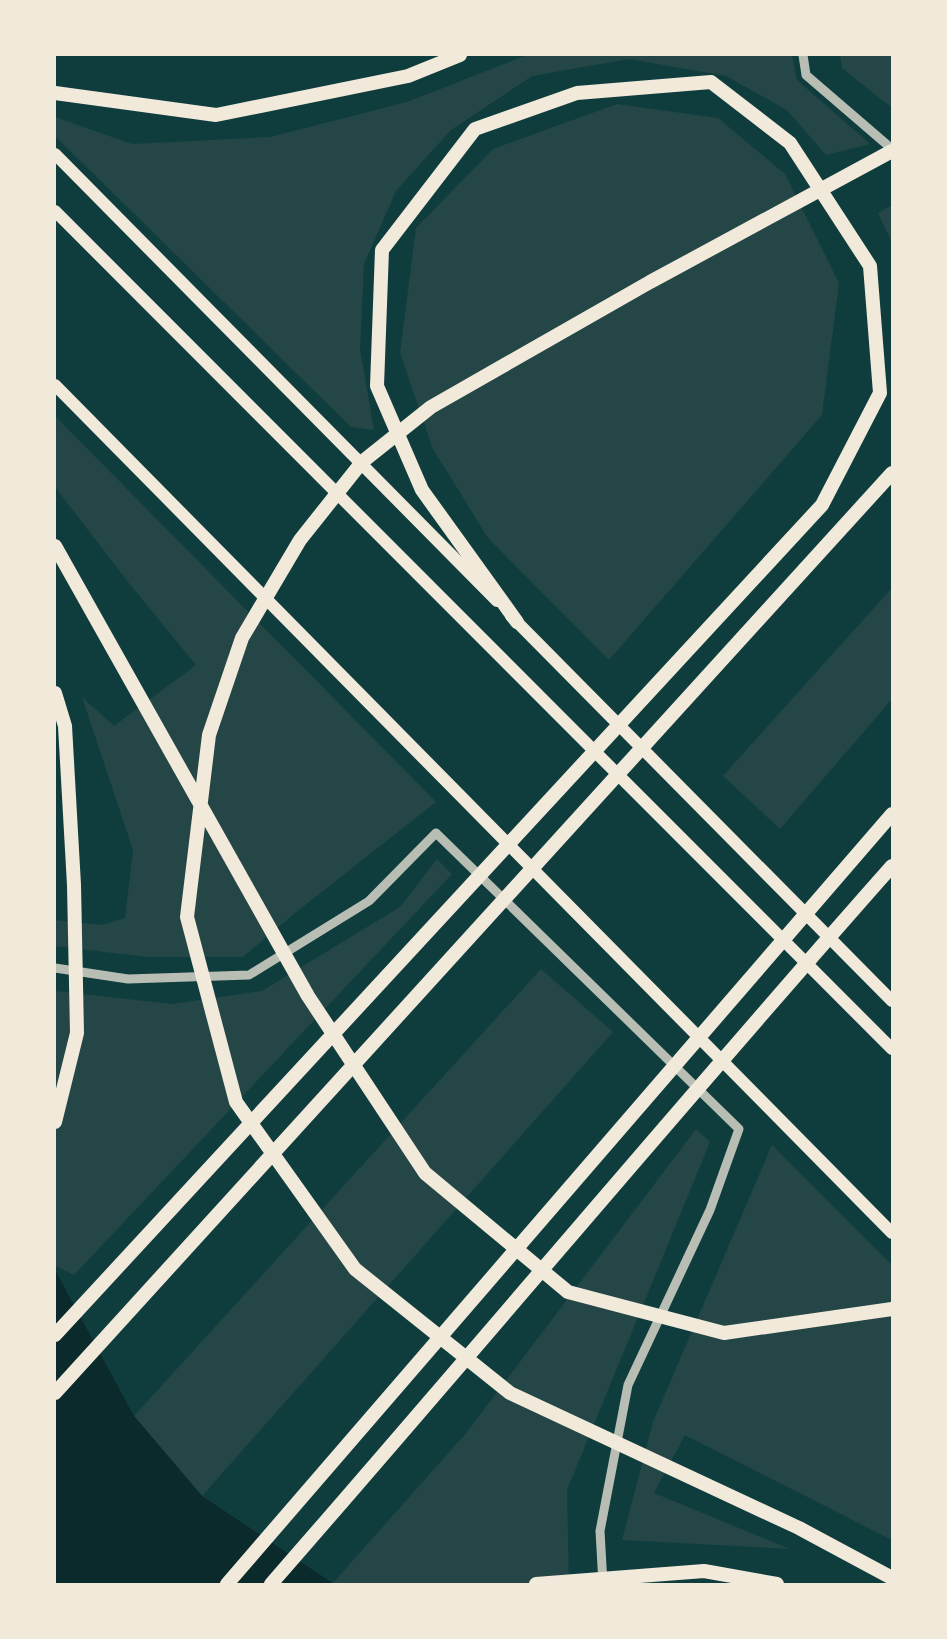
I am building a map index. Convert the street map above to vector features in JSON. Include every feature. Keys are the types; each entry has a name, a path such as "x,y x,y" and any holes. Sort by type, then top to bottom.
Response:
{"highway":[{"path":"55,93 216,115 408,76 460,55"},
{"path":"55,1335 822,504 880,393 870,266 790,143 711,82 577,93 475,129 382,250 377,386 422,490 517,622"},
{"path":"892,150 650,282 431,407 362,462 300,540 242,638 208,735 188,917 236,1102 356,1269 510,1392 799,1528 892,1578"},
{"path":"55,1394 892,473"},
{"path":"55,546 308,996 425,1173 568,1292 724,1333 892,1309"},
{"path":"55,693 65,726 77,1033 55,1122"},
{"path":"227,1584 892,814"},
{"path":"271,1584 892,866"},
{"path":"536,1584 704,1570 777,1584"}],"main road":[{"path":"55,154 892,1002"},
{"path":"55,211 892,1049"},
{"path":"55,385 892,1233"}],"street":[{"path":"803,55 806,75 892,150"},
{"path":"55,968 128,979 249,975 369,901 436,833 740,1129 710,1210 628,1386 600,1531 603,1584"}],"shaded area":[{"path":"527,55 792,55 797,80 870,144 826,155 787,110 726,76 629,59 532,76 451,130 396,191 364,264 360,349 374,430 351,427 55,136 55,117 132,144 270,137 407,102"},
{"path":"840,55 892,55 892,108 842,68"},
{"path":"617,104 718,118 785,174 839,283 822,415 609,660 488,538 433,449 400,353 416,228 493,149"},
{"path":"892,205 892,243 878,213"},
{"path":"55,416 436,802 295,913 243,957 147,957 55,946 55,920 102,925 125,918 133,850 82,697 114,726 196,665 128,582 55,487"},
{"path":"892,588 892,699 780,829 723,776"},
{"path":"437,859 452,874 74,1275 55,1266 55,991 172,1004 262,991 400,907"},
{"path":"541,969 613,1032 202,1496 134,1416"},
{"path":"696,1129 710,1142 567,1490 569,1584 333,1583 467,1432"},
{"path":"772,1145 892,1265 892,1540 685,1435 654,1493 790,1549 622,1540 653,1422"},
{"path":"55,1270 134,1416 202,1496 334,1584 55,1584"}]}
